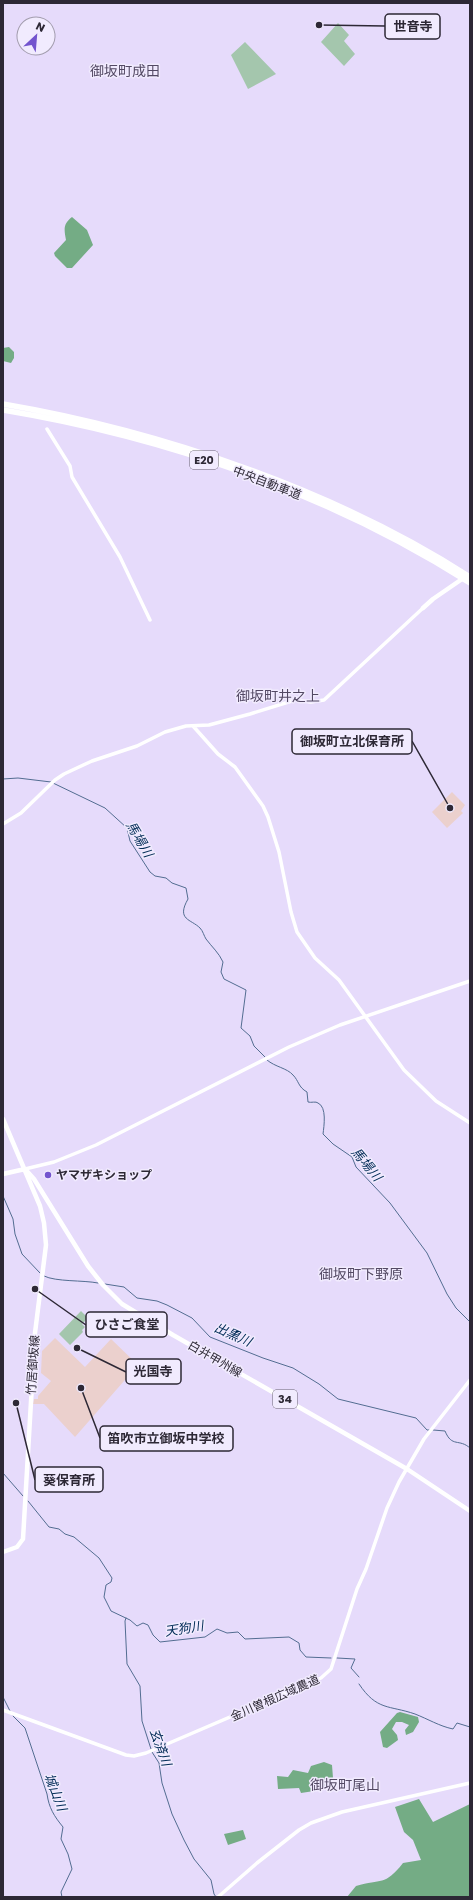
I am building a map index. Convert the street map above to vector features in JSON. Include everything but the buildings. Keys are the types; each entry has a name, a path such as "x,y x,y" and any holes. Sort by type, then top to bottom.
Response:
{"highway":[{"name":"中央自動車道","path":"3,404 105,426 186,448 276,480 326,501 403,538 467,578"},
{"name":"中央自動車道","path":"3,410 104,431 192,456 274,484 324,506 467,578"}],"main road":[{"path":"423,608 438,595 467,578"},
{"path":"3,1119 26,1169 4,1173"},
{"name":"竹居御坂線","path":"3,1552 17,1547 22,1542 26,1502 35,1333 44,1275 46,1245 44,1223 26,1169"},
{"name":"白井甲州線","path":"26,1169 34,1179 88,1266 101,1283 118,1300 132,1311 407,1470 470,1511"}],"street":[{"path":"47,429 70,466 72,477 120,556 150,620"},
{"path":"3,824 21,813 53,782 76,768 137,746 165,732 178,728 209,725 294,700 311,702 324,700 423,608"},
{"path":"193,726 218,754 235,767 263,806 279,852 291,912 297,932 314,958 338,980 366,1016 404,1070 436,1101 470,1123"},
{"path":"26,1169 54,1162 96,1145 269,1057 314,1036 366,1016 470,981"},
{"name":"金川曽根広域農道","path":"3,1710 126,1755 134,1756 147,1753 320,1678 331,1669 355,1594 366,1569 387,1508 407,1470 414,1453 470,1380"},
{"path":"218,1897 269,1854 311,1823 342,1812 470,1783"}],"shaded area":[{"path":"452,792 465,805 461,811 463,813 447,828 432,812"},
{"path":"55,1338 85,1367 111,1339 138,1365 75,1437 44,1404 33,1404 34,1399 38,1399 38,1396 51,1381 41,1373 42,1351"}],"green space":[{"path":"338,23 349,35 344,41 355,54 344,66 321,42"},
{"path":"245,42 276,74 248,89 231,55"},
{"path":"72,217 87,230 93,245 72,268 67,268 55,256 54,253 66,240 65,227 67,222"},
{"path":"9,347 14,352 14,358 11,363 3,361 3,348"},
{"path":"81,1311 88,1318 82,1324 85,1327 82,1330 83,1332 70,1345 59,1334"},
{"path":"400,1712 418,1717 419,1722 413,1732 406,1735 405,1730 409,1725 402,1722 396,1722 392,1729 397,1735 398,1740 387,1748 383,1747 380,1732 397,1713"},
{"path":"324,1762 332,1765 333,1778 327,1789 301,1793 299,1788 278,1789 277,1776 288,1777 293,1770 308,1773 311,1766"},
{"path":"419,1799 433,1822 470,1804 470,1897 347,1897 356,1886 387,1879 397,1871 403,1863 421,1860 413,1840 404,1832 395,1807"},
{"path":"243,1830 246,1839 228,1845 224,1834"}],"waterway":[{"name":"馬場川","path":"3,779 18,778 51,782"},
{"name":"馬場川","path":"53,783 105,808 127,828 130,841 150,872 155,876 166,878 172,883 186,888 188,899 185,906 184,915 200,928 206,939 220,956 223,962 221,972 224,979 246,990 241,1028 250,1036 254,1046 265,1057"},
{"name":"馬場川","path":"267,1060 288,1071 295,1077 302,1088 307,1092 308,1102 317,1102 321,1105 324,1112 323,1134 333,1144 352,1157 356,1167 390,1203 427,1253 447,1294 456,1308 470,1322"},
{"name":"出黒川","path":"3,1196 13,1219 15,1234 22,1254 40,1273"},
{"name":"出黒川","path":"44,1276 62,1280 98,1283"},
{"name":"出黒川","path":"105,1284 124,1287 137,1298 157,1301 167,1305 192,1318 210,1337 293,1368 319,1384 338,1399 416,1418 427,1430 430,1430"},
{"name":"出黒川","path":"433,1430 445,1431 450,1439 470,1448"},
{"name":"天狗川","path":"3,1473 23,1496"},
{"name":"天狗川","path":"28,1501 49,1527 59,1529 65,1534 74,1537 99,1558 112,1578 111,1582 106,1585 104,1597 111,1611 130,1620 137,1626 143,1623 148,1625 153,1635 160,1642 205,1637 217,1629 227,1633 238,1632 245,1639 289,1637 299,1643 300,1650 306,1657 331,1658"},
{"name":"玄済川","path":"126,1618 127,1664 140,1686 142,1721 151,1749"},
{"name":"天狗川","path":"337,1658 355,1659 351,1668 359,1677"},
{"name":"天狗川","path":"359,1684 372,1699 384,1706 415,1714 448,1728 453,1729 457,1723 470,1727"},
{"name":"城山川","path":"3,1697 10,1711"},
{"name":"城山川","path":"13,1716 25,1728 51,1808 63,1827 61,1839 68,1854 72,1869 61,1892 62,1897"},
{"name":"玄済川","path":"152,1752 159,1763 162,1783 172,1814 194,1859 211,1880 216,1897"}],"place":[{"name":"世音寺","path":"319,25"},
{"name":"御坂町立北保育所","path":"450,808"},
{"name":"ヤマザキショップ","path":"48,1175"},
{"name":"ひさご食堂","path":"35,1289"},
{"name":"光国寺","path":"77,1348"},
{"name":"笛吹市立御坂中学校","path":"81,1388"},
{"name":"葵保育所","path":"16,1403"}],"district":[{"name":"御坂町成田","path":"125,71"},
{"name":"御坂町井之上","path":"278,696"},
{"name":"御坂町下野原","path":"361,1274"},
{"name":"御坂町尾山","path":"345,1785"}]}
